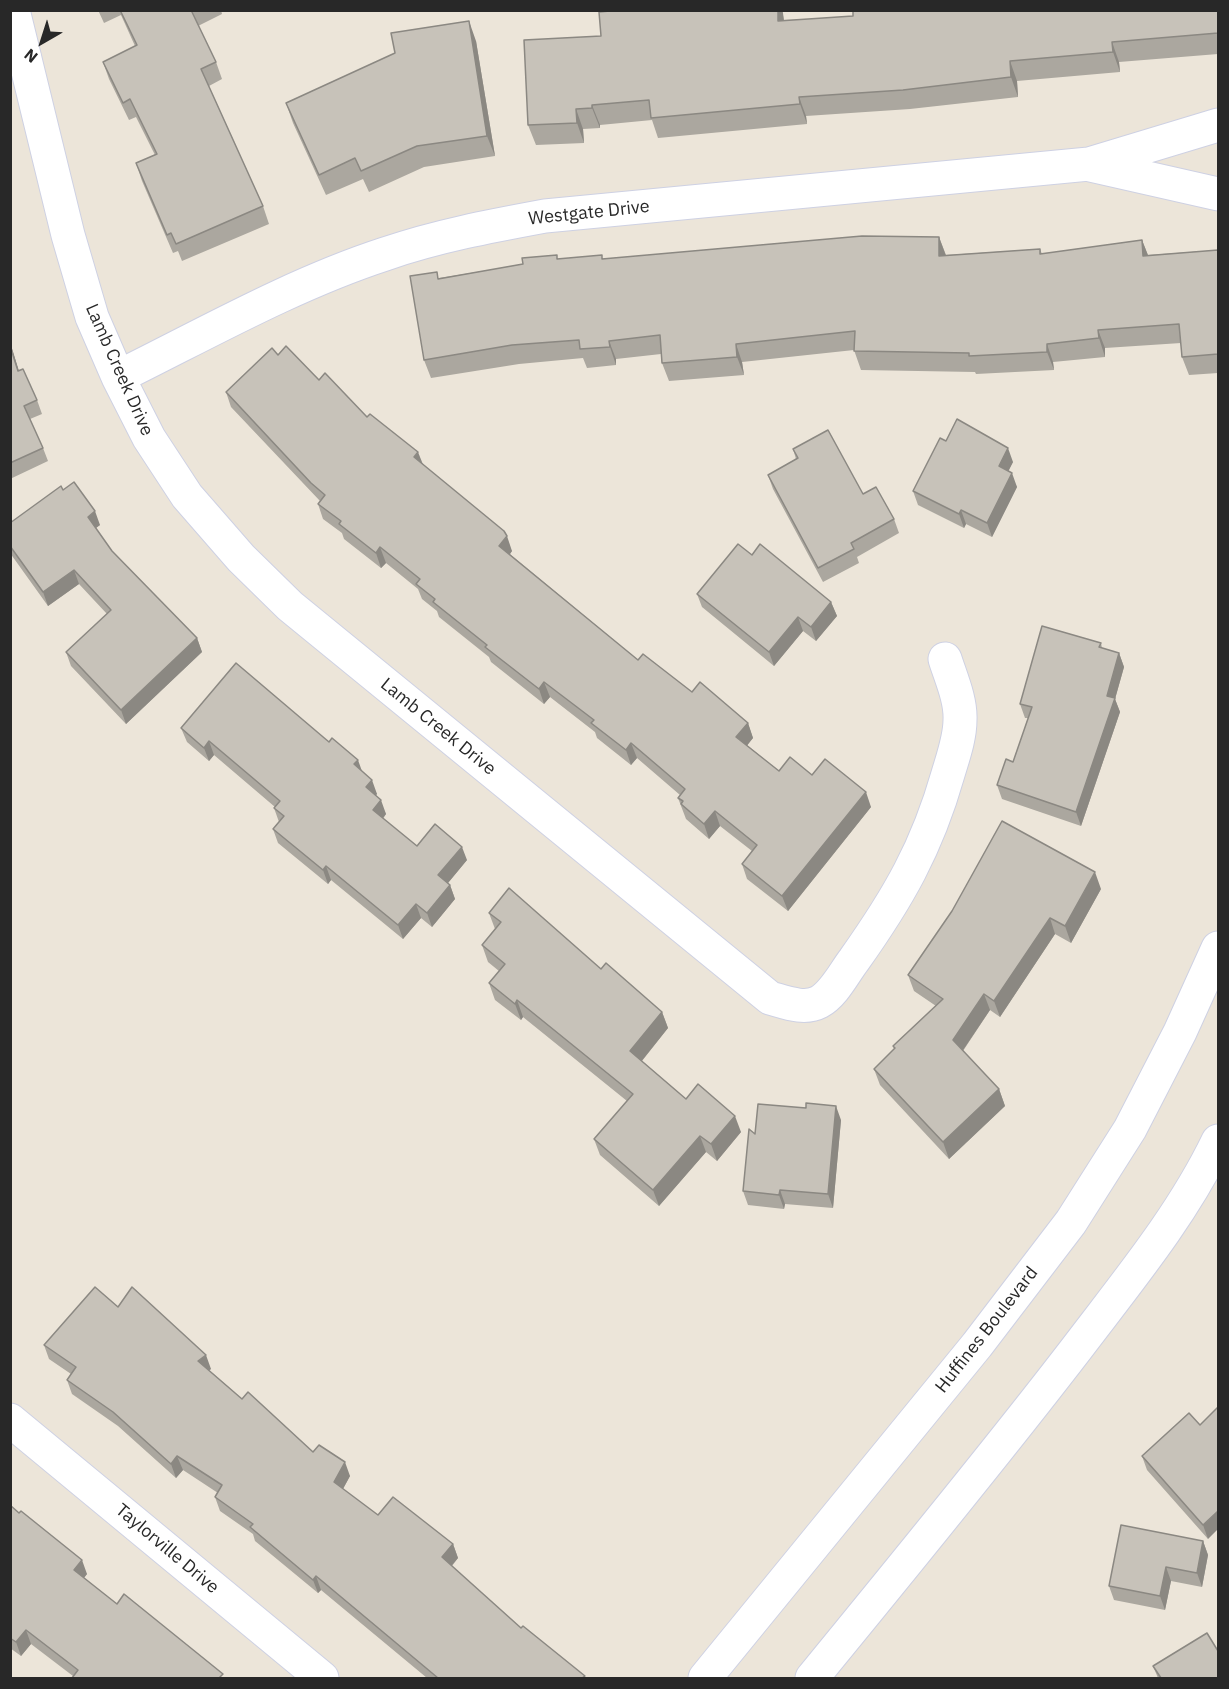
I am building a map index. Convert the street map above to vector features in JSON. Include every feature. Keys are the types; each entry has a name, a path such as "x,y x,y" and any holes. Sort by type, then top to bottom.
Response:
{"street":[{"name":"Lamb Creek Drive","path":"13,10 71,245 92,317 118,377 149,438 187,496 241,558 282,598 770,998 800,1005 820,1002 834,988 895,902 939,805 961,720 957,695 945,659"},
{"name":"Westgate Drive","path":"118,377 315,282 384,254 460,232 545,216 1089,164 1218,125"},
{"name":"Westgate Drive","path":"1089,164 1218,194"},
{"name":"Huffines Boulevard","path":"705,1678 977,1345 1071,1222 1130,1129 1180,1032 1218,948"},
{"path":"812,1678 1030,1409 1141,1265 1209,1161 1218,1141"},
{"name":"Taylorville Drive","path":"10,1419 322,1678"}],"building":[{"path":"120,10 191,10 216,62 201,69 263,206 176,244 171,233 167,235 136,163 157,154 130,99 123,103 103,62 137,45"},
{"path":"778,10 778,21 853,16 853,10 1218,10 1218,33 1112,42 1113,52 1010,61 1011,77 903,90 799,97 800,104 651,118 649,100 592,105 592,108 576,109 577,123 528,125 524,40 601,36 599,12"},
{"path":"469,21 487,136 417,146 361,171 355,158 319,175 286,103 395,53 391,33"},
{"path":"862,236 939,237 939,256 1040,249 1040,254 1142,240 1143,256 1218,250 1218,354 1182,357 1179,324 1098,330 1099,338 1047,344 1047,352 969,356 969,353 854,351 855,331 736,344 737,357 662,363 660,335 609,341 610,347 580,349 579,340 512,345 424,360 410,276 437,272 438,279 523,264 522,258 557,255 557,259 602,255 602,259"},
{"path":"10,346 18,371 23,369 37,400 24,406 43,448 10,463"},
{"path":"286,346 319,380 325,373 367,417 370,414 418,452 414,457 504,531 507,536 499,546 638,660 643,654 692,692 700,682 748,723 736,737 779,771 790,757 812,775 825,759 866,792 782,896 742,864 757,845 715,811 704,824 681,804 683,801 678,798 685,789 631,743 626,750 591,723 594,720 544,682 539,689 433,602 435,599 416,584 420,579 380,547 376,553 339,524 341,521 318,504 325,495 226,392 272,348 278,355"},
{"path":"957,419 1008,448 999,466 1012,473 987,523 961,510 959,514 913,491 940,438 946,441"},
{"path":"828,430 863,494 876,487 894,519 851,543 854,549 818,568 768,475 798,458 793,449"},
{"path":"74,482 95,511 88,517 112,551 197,638 121,710 66,652 111,610 74,570 43,592 10,546 10,523 61,486 63,490"},
{"path":"738,544 752,555 760,544 831,602 811,627 798,617 769,652 697,594"},
{"path":"1042,626 1101,643 1099,647 1119,653 1107,696 1115,698 1076,812 997,785 1006,759 1013,762 1032,707 1020,704"},
{"path":"236,663 329,742 332,738 358,760 354,764 372,780 366,787 381,800 373,810 417,846 435,824 462,847 438,875 450,885 427,913 416,904 398,925 326,866 323,870 273,829 284,816 274,808 280,801 209,741 204,748 181,728"},
{"path":"1002,821 1095,872 1065,926 1050,918 994,1001 984,994 953,1040 999,1089 943,1142 874,1069 895,1048 893,1046 943,999 908,975 952,911"},
{"path":"509,888 601,969 606,963 662,1012 630,1051 686,1099 698,1084 735,1116 711,1144 700,1136 653,1190 594,1139 633,1094 517,1000 515,1004 489,983 505,964 482,945 501,922 489,913"},
{"path":"806,1103 836,1106 828,1194 780,1190 779,1195 743,1191 749,1129 755,1134 758,1104 806,1108"},
{"path":"95,1287 118,1307 132,1287 206,1355 198,1361 242,1399 248,1392 313,1452 319,1445 345,1462 334,1482 378,1515 393,1497 453,1544 442,1557 521,1628 523,1626 585,1676 582,1678 438,1678 316,1576 313,1580 250,1527 253,1524 215,1497 222,1485 177,1456 171,1464 113,1412 67,1380 76,1367 44,1345"},
{"path":"1218,1407 1218,1511 1203,1525 1142,1456 1189,1413 1200,1425"},
{"path":"10,1505 19,1513 21,1511 82,1560 74,1570 117,1604 124,1594 223,1674 219,1678 72,1678 78,1670 26,1630 16,1642 10,1638"},
{"path":"1121,1525 1203,1541 1197,1573 1166,1567 1160,1596 1109,1586"},
{"path":"1207,1633 1218,1651 1218,1678 1161,1678 1153,1666"}]}
